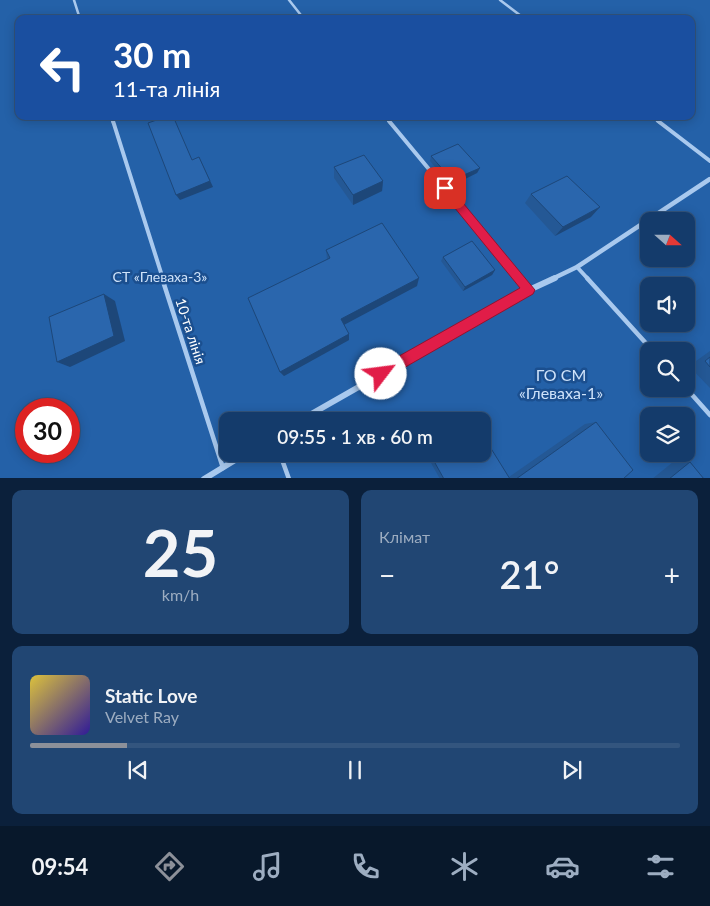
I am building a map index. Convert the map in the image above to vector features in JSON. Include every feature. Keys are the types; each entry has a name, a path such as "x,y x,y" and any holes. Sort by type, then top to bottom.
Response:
{"street":[{"path":"315,412 529,290 576,267 710,179"},
{"path":"204,478 232,462"}],"lane":[{"path":"74,0 79,15"},
{"path":"289,0 301,15"},
{"path":"500,0 520,15"},
{"name":"10-та лінія","path":"112,120 223,468"},
{"path":"388,120 529,290"},
{"path":"656,120 710,161"},
{"path":"576,267 645,342"},
{"path":"694,397 710,414"},
{"path":"283,462 290,478"}],"green space":[{"name":"СТ «Глеваха-3»","path":"0,0 710,0 710,478 0,478"}],"building":[{"path":"157,120 175,120 192,160 199,157 210,181 176,195 148,123"},
{"path":"458,144 480,168 452,180 431,156"},
{"path":"364,155 383,181 353,195 334,167"},
{"path":"567,176 600,207 563,227 531,194"},
{"path":"382,223 419,278 341,319 349,334 280,372 248,298 330,258 326,250"},
{"path":"472,241 495,270 465,287 443,257"},
{"path":"104,294 114,336 57,362 49,317"},
{"path":"710,357 710,367 705,361"},
{"path":"596,422 633,470 624,478 517,478"},
{"path":"491,448 509,478 443,478 435,463 491,462"},
{"path":"690,462 703,478 670,478"}],"route":[{"path":"381,374 529,290 445,188"}],"park label":[{"name":"ГО СМ «Глеваха-1»","path":"561,383"}]}
